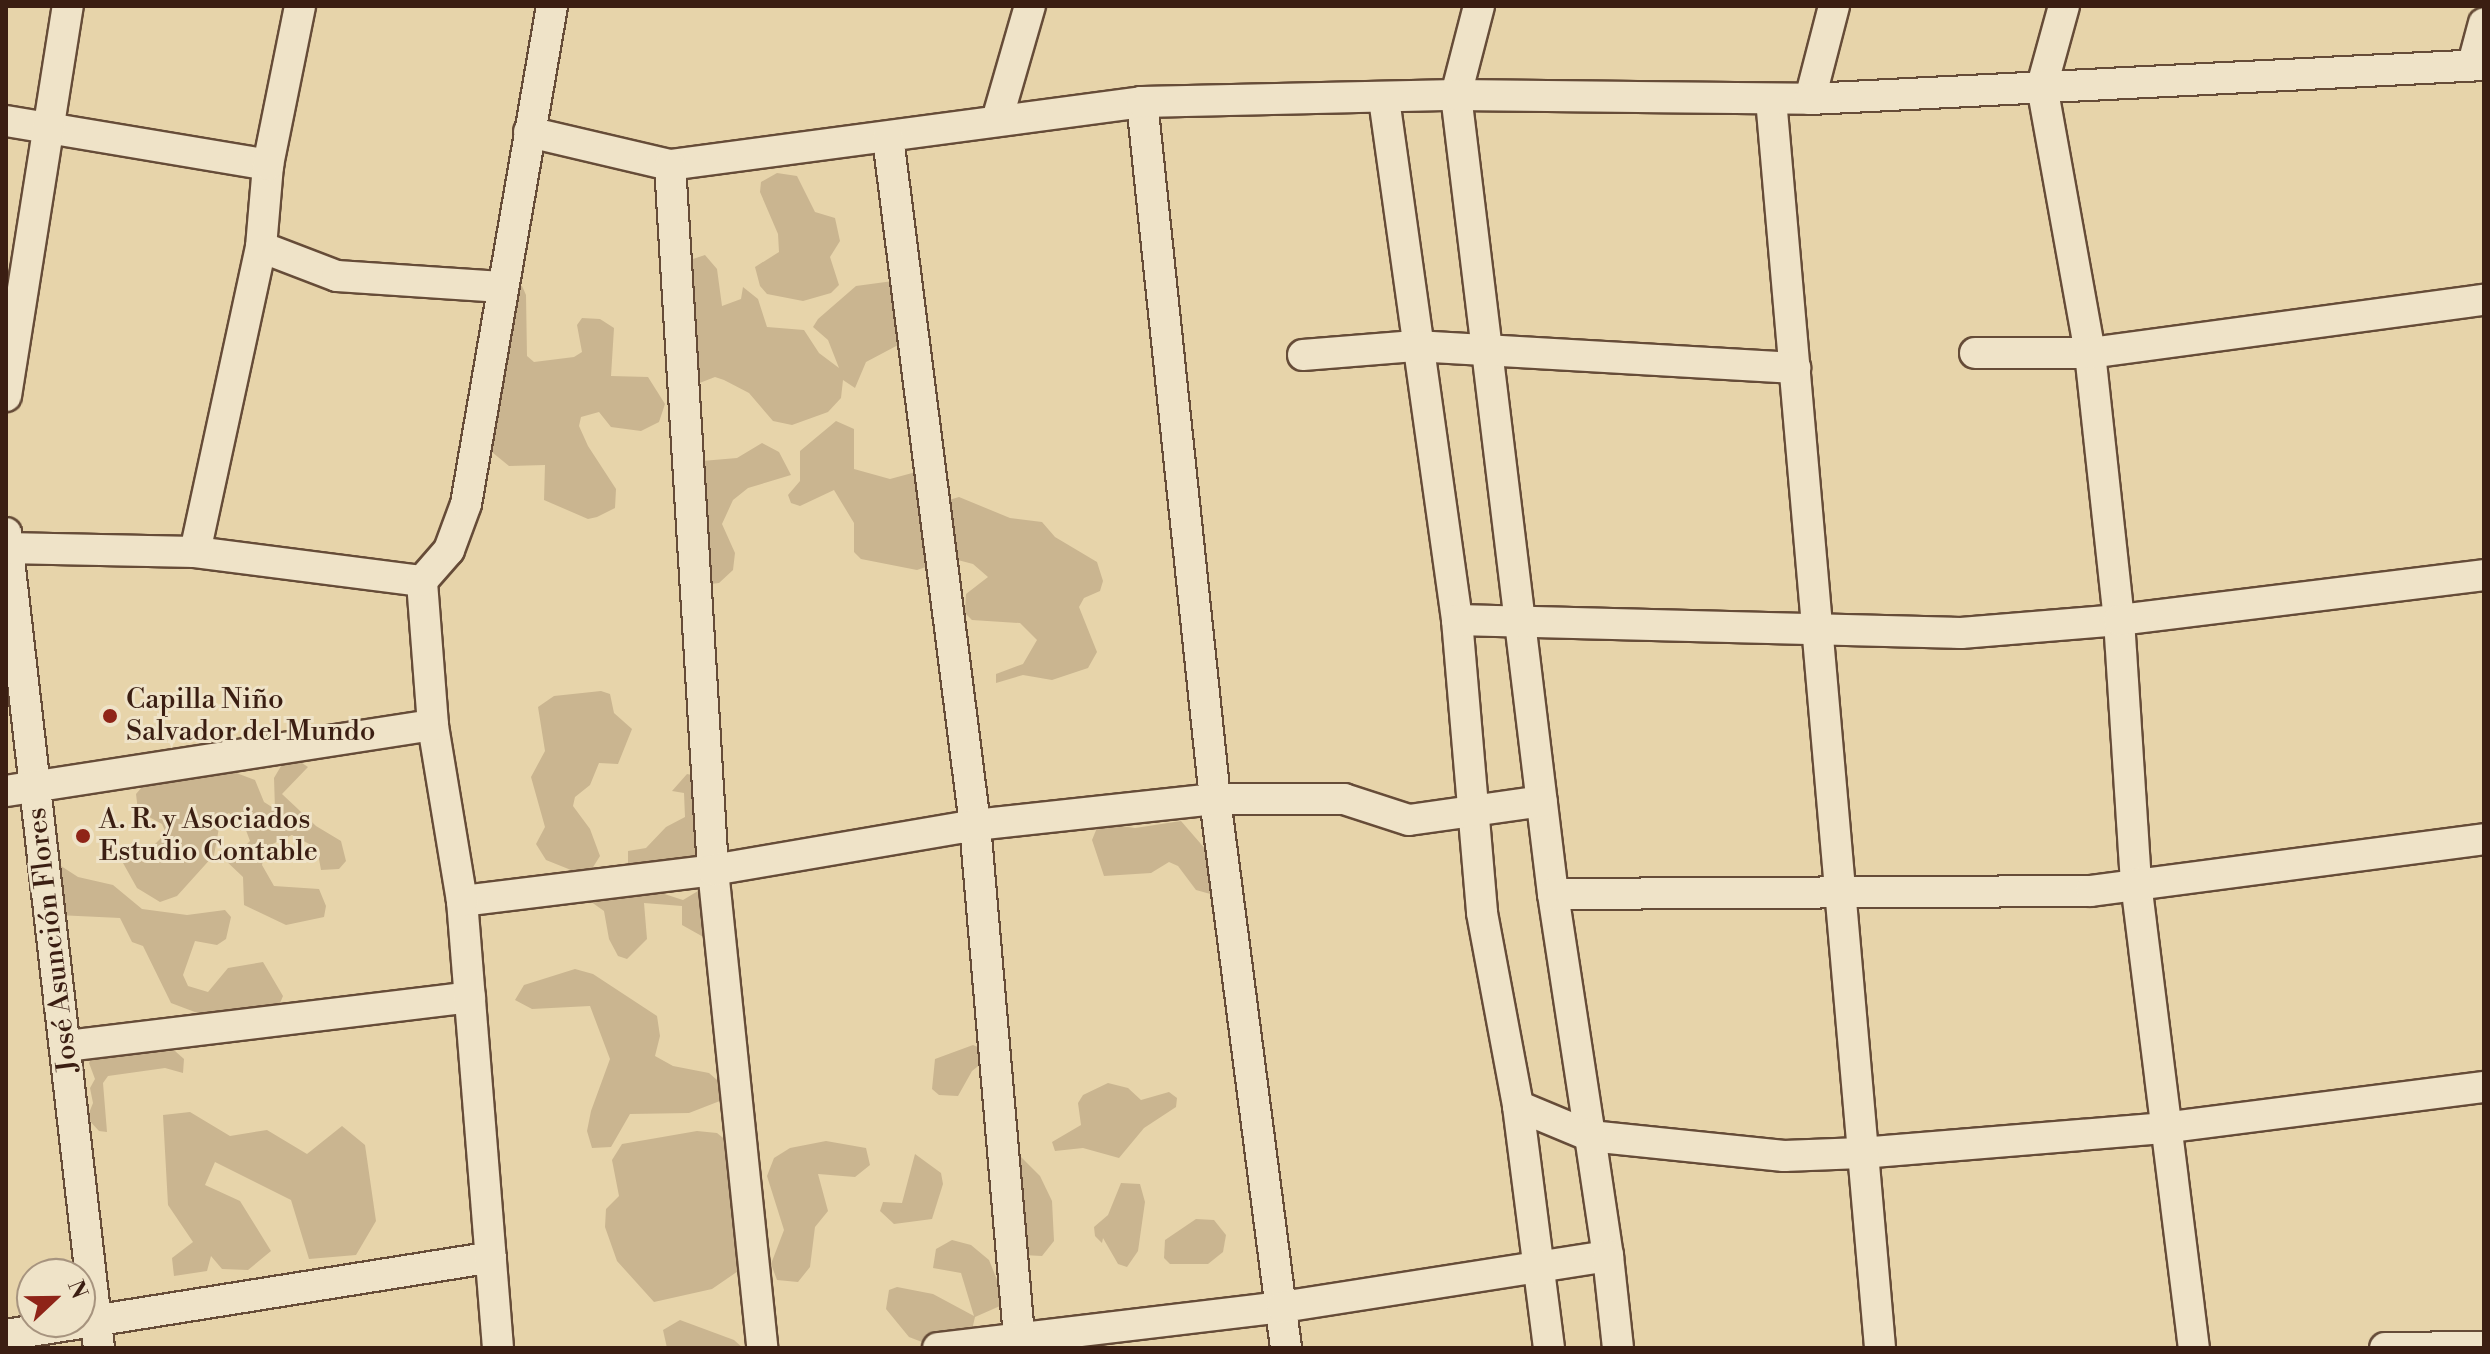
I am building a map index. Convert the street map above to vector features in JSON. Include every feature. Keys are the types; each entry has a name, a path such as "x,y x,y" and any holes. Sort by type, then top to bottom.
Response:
{"street":[{"path":"6,396 68,6"},
{"path":"195,552 261,247 268,165 300,6"},
{"path":"498,1348 462,901 433,725 422,581 449,550 466,504 552,6"},
{"path":"997,120 1030,6"},
{"path":"1479,6 1456,95 1553,894 1608,1256 1618,1348"},
{"path":"1810,99 1834,6"},
{"path":"2064,6 2042,86 2090,353 2119,620 2136,883 2163,1128 2194,1348"},
{"path":"529,132 670,165 1142,102 1456,95 1810,99 2478,64 2484,23"},
{"path":"1384,99 1415,346 1457,620 1470,813 1482,913 1518,1106 1549,1348"},
{"path":"1771,99 1880,1348"},
{"path":"1142,102 1215,799 1286,1348"},
{"path":"6,121 268,165"},
{"path":"888,138 975,825 1019,1342"},
{"path":"670,165 713,870 762,1348"},
{"path":"261,247 337,276 502,287"},
{"path":"1975,353 2090,353 2484,300"},
{"path":"1303,355 1415,346 1795,368"},
{"name":"José Asunción Flores","path":"6,533 21,788 66,1046 97,1335"},
{"path":"6,548 195,552 422,581"},
{"path":"1457,620 1961,633 2119,620 2484,575"},
{"path":"21,788 433,725"},
{"path":"462,901 713,870 975,825 1215,799 1344,799 1409,820 1542,801"},
{"path":"1553,894 2091,891 2484,839"},
{"path":"66,1046 470,997"},
{"path":"1518,1106 1590,1136 1784,1156 1861,1153 2163,1128 2484,1087"},
{"path":"938,1348 1019,1342 1282,1307 1537,1264 1608,1256"},
{"path":"6,1335 97,1335 491,1257"},
{"path":"2385,1348 2484,1347"}],"shaded area":[{"path":"777,173 797,176 815,212 835,218 840,241 830,257 839,285 831,293 803,301 767,294 760,286 755,267 779,252 778,234 760,192 761,182"},
{"path":"705,255 717,269 722,306 741,299 743,287 758,299 767,327 804,330 819,353 839,368 828,340 813,327 856,286 893,281 900,344 866,362 855,388 843,380 841,398 828,412 792,425 773,421 749,393 724,380 715,377 697,384 687,261"},
{"path":"512,285 522,286 526,295 527,356 534,362 574,357 582,352 577,325 582,318 600,319 614,328 611,376 648,377 665,404 659,422 641,431 611,427 599,412 581,417 579,426 588,446 616,489 615,508 597,517 588,519 544,500 545,465 509,466 487,448"},
{"path":"836,421 854,429 854,469 890,479 916,472 932,559 926,567 917,570 861,559 854,552 854,523 834,490 800,506 791,503 788,495 800,481 800,451"},
{"path":"762,443 779,452 791,475 748,488 733,500 722,524 735,553 733,570 719,583 702,585 702,461 737,458"},
{"path":"959,497 1010,518 1042,522 1055,537 1097,562 1103,581 1100,591 1084,598 1079,607 1097,652 1088,668 1052,680 1023,675 996,683 996,674 1023,664 1037,640 1020,623 972,620 965,613 966,594 988,577 973,564 954,559 949,500"},
{"path":"601,691 610,694 614,713 632,729 618,764 599,763 590,785 575,797 573,806 590,829 600,856 590,872 581,874 546,860 536,844 545,827 531,777 545,751 538,707 554,696"},
{"path":"293,757 308,767 282,794 316,826 341,841 346,861 339,869 321,870 317,848 292,835 266,847 262,865 274,886 319,889 326,906 324,917 286,925 244,905 243,877 223,858 225,849 243,848 250,841 244,825 229,813 221,817 214,855 177,896 160,902 137,888 123,863 127,855 154,845 166,833 162,824 138,811 136,794 142,787 150,782 223,768 255,780 264,802 275,809 274,778 284,761"},
{"path":"687,774 697,776 708,826 696,860 628,868 628,851 646,848 666,827 685,817 684,793 672,791"},
{"path":"1181,821 1207,851 1214,895 1196,890 1178,866 1169,862 1151,873 1104,876 1092,840 1099,823 1135,828"},
{"path":"61,866 78,877 113,885 142,909 187,915 225,910 231,917 226,939 217,945 195,941 183,975 188,986 208,992 228,968 263,962 283,996 276,1013 208,1017 171,1003 143,946 132,942 120,918 57,915 49,880"},
{"path":"703,888 707,939 682,925 682,906 644,903 647,939 627,959 618,956 609,939 604,911 580,894 652,890 683,900"},
{"path":"575,969 593,974 657,1016 660,1036 655,1056 673,1066 709,1073 724,1086 725,1099 689,1113 630,1114 611,1147 592,1148 587,1131 591,1111 610,1059 590,1006 532,1009 515,1000 524,985"},
{"path":"973,1045 985,1050 987,1059 972,1071 958,1096 939,1095 932,1089 935,1059"},
{"path":"175,1051 184,1059 183,1073 165,1068 108,1076 103,1083 107,1132 99,1131 87,1118 93,1103 90,1088 95,1079 89,1063 94,1054"},
{"path":"1108,1083 1128,1088 1141,1100 1169,1092 1177,1098 1176,1107 1144,1128 1119,1158 1083,1148 1055,1151 1052,1142 1081,1125 1078,1103 1083,1095"},
{"path":"190,1112 230,1136 267,1130 307,1154 342,1126 365,1145 376,1221 356,1255 309,1259 291,1200 215,1162 205,1185 240,1201 271,1251 248,1270 222,1269 211,1256 207,1271 174,1276 172,1258 193,1242 168,1205 163,1115"},
{"path":"697,1131 717,1133 733,1146 744,1267 712,1289 654,1302 617,1261 605,1227 606,1209 619,1196 612,1160 622,1144"},
{"path":"826,1141 866,1148 870,1165 855,1177 818,1174 828,1211 815,1227 810,1267 798,1282 777,1280 771,1264 784,1230 767,1176 774,1158 790,1148"},
{"path":"1017,1153 1040,1176 1052,1201 1054,1241 1042,1256 1023,1255"},
{"path":"915,1154 941,1173 943,1184 932,1219 894,1224 880,1211 883,1202 902,1203"},
{"path":"1121,1183 1140,1184 1145,1202 1138,1251 1127,1267 1118,1264 1103,1238 1102,1243 1095,1236 1094,1227 1108,1215"},
{"path":"1196,1219 1214,1220 1226,1235 1223,1252 1208,1264 1170,1264 1164,1258 1165,1240"},
{"path":"952,1240 971,1245 989,1260 1000,1287 1000,1306 975,1317 972,1330 927,1344 909,1337 886,1309 889,1290 897,1287 933,1294 974,1316 961,1273 933,1268 936,1249"},
{"path":"680,1320 734,1340 743,1348 667,1348 663,1330"}],"place":[{"name":"Capilla Niño Salvador del Mundo","path":"110,716"},
{"name":"A. R. y Asociados Estudio Contable","path":"83,836"}]}
